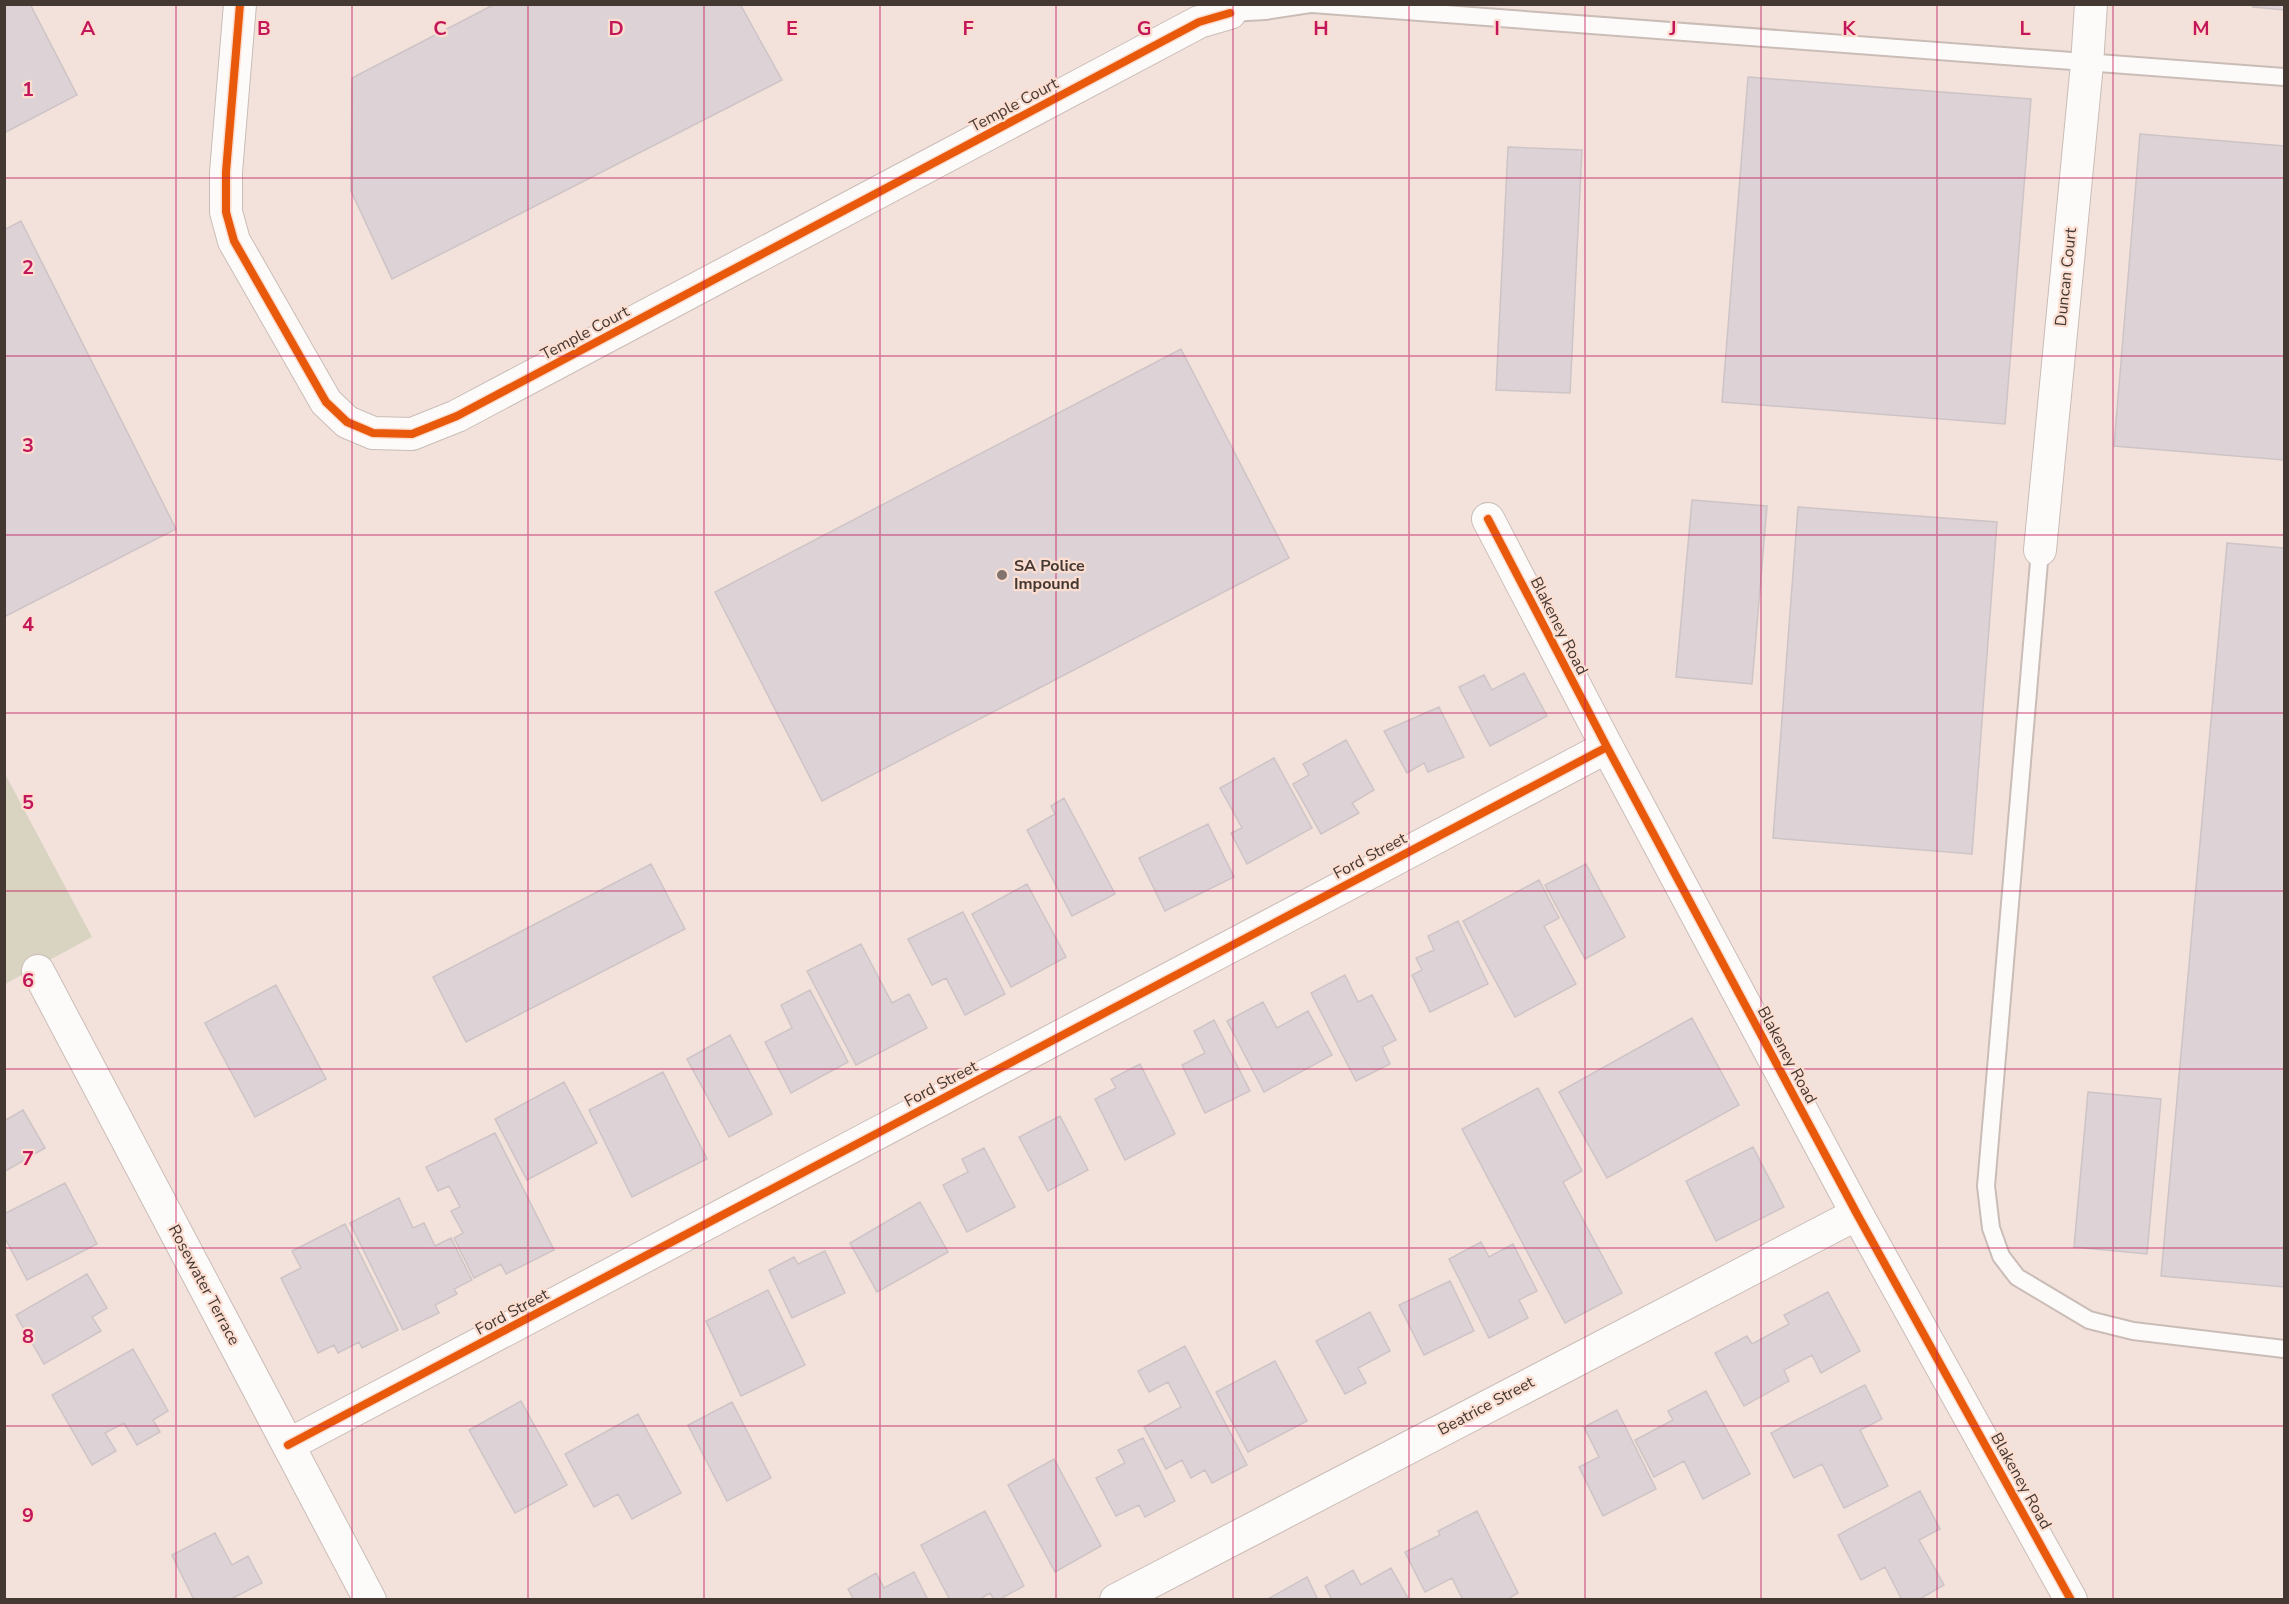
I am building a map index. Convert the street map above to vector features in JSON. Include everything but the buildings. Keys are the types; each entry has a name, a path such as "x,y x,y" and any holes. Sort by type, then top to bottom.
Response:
{"street":[{"name":"Temple Court","path":"240,4 226,172 226,212 234,240 326,402 347,422 373,433 412,434 457,416 1199,22 1230,13"},
{"name":"Duncan Court","path":"2040,550 2091,4"},
{"name":"Blakeney Road","path":"1488,519 1606,747 1857,1214 2071,1599"},
{"name":"Ford Street","path":"288,1445 1606,747"},
{"name":"Rosewater Terrace","path":"39,972 370,1599"},
{"name":"Beatrice Street","path":"1116,1599 1857,1214"}],"lane":[{"path":"1230,13 1265,11 1311,4 2284,77"},
{"path":"2040,550 1986,1186 1991,1228 2001,1256 2017,1276 2088,1320 2133,1330 2284,1349"}],"shaded area":[{"path":"4,772 92,937 5,984 4,984"}],"cycle path":[{"path":"240,4 226,172 226,212 234,241 326,402 347,422 373,433 412,434 457,416 1199,22 1230,13"},
{"path":"1488,519 1607,747 1857,1214 2071,1600"},
{"path":"288,1445 1607,747"}],"place":[{"name":"SA Police Impound","path":"1002,575"}]}
